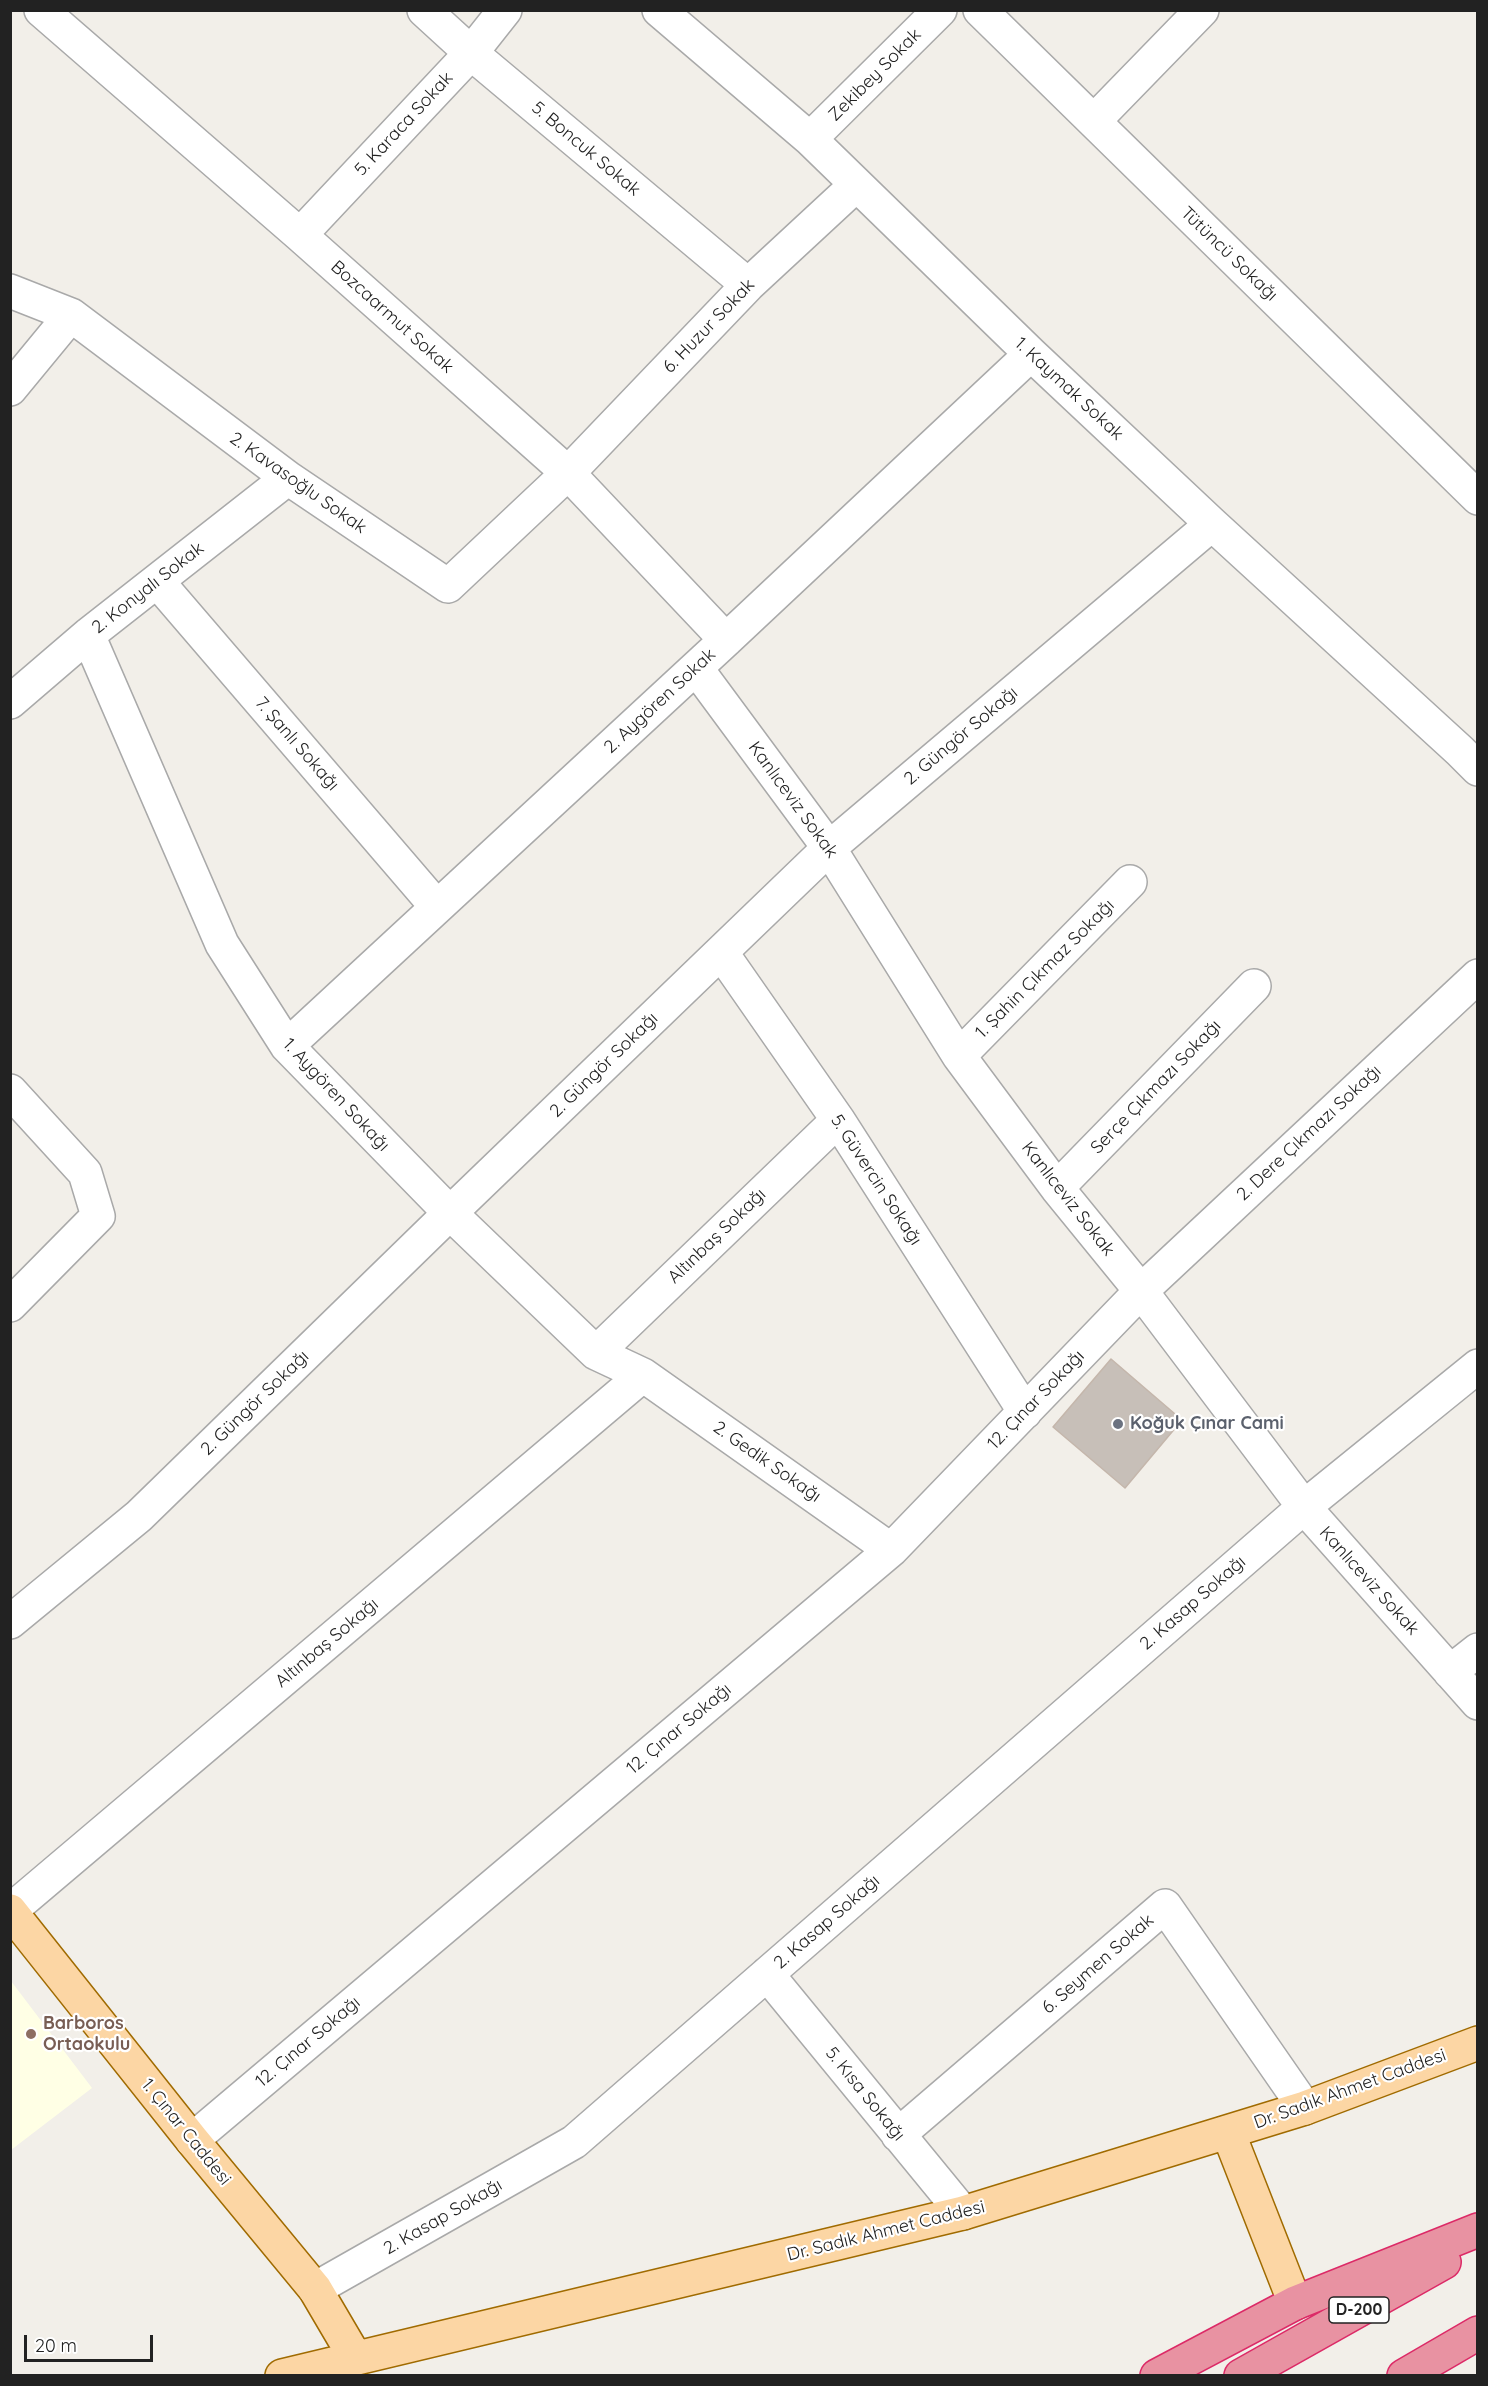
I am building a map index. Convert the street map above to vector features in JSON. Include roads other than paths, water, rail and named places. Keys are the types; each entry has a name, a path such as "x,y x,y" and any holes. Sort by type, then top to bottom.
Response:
{"highway":[{"path":"1157,2376 1295,2303 1478,2230"},
{"name":"D-200","path":"1240,2376 1478,2244"},
{"path":"1404,2376 1478,2333"}],"main road":[{"name":"1. Çınar Caddesi","path":"10,1911 192,2140 315,2289 360,2366"},
{"name":"Dr. Sadık Ahmet Caddesi","path":"282,2376 360,2366 963,2213 1305,2108 1478,2043"},
{"path":"1228,2132 1295,2303"}],"street":[{"name":"Bozcaarmut Sokak","path":"41,10 568,473 726,640"},
{"name":"5. Boncuk Sokak","path":"424,10 471,53 748,285"},
{"name":"5. Karaca Sokak","path":"300,236 471,53 505,10"},
{"name":"1. Kaymak Sokak","path":"659,10 810,139 1031,354 1478,769"},
{"name":"Zekibey Sokak","path":"810,139 940,10"},
{"name":"Tütüncü Sokağı","path":"980,10 1478,498"},
{"path":"1094,122 1202,10"},
{"name":"6. Huzur Sokak","path":"568,473 748,285 856,185"},
{"name":"2. Kavasoğlu Sokak","path":"10,291 71,315 288,478 448,586 568,473"},
{"path":"10,389 71,315"},
{"name":"2. Aygören Sokak","path":"287,1046 1031,354"},
{"name":"2. Konyalı Sokak","path":"10,702 88,635 288,478"},
{"name":"2. Güngör Sokağı","path":"10,1622 139,1516 829,848 1212,524"},
{"name":"7. Şanlı Sokağı","path":"157,581 437,907"},
{"name":"1. Aygören Sokağı","path":"88,635 222,944 287,1046 450,1213 596,1353 643,1375"},
{"name":"Kanlıceviz Sokak","path":"696,668 829,848 959,1056 1057,1188 1142,1291 1304,1507 1478,1703"},
{"name":"1. Şahin Çıkmaz Sokağı","path":"959,1056 1130,882"},
{"name":"5. Güvercin Sokağı","path":"721,952 838,1120 1025,1412"},
{"name":"2. Dere Çıkmazı Sokağı","path":"1142,1291 1478,976"},
{"name":"Serçe Çıkmazı Sokağı","path":"1057,1188 1254,986"},
{"path":"10,1091 85,1173 98,1216 10,1305"},
{"name":"Altınbaş Sokağı","path":"596,1353 838,1120"},
{"name":"12. Çınar Sokağı","path":"192,2140 891,1550 1142,1291"},
{"name":"2. Kasap Sokağı","path":"315,2289 574,2142 1304,1507 1478,1366"},
{"name":"Altınbaş Sokağı","path":"10,1911 643,1375"},
{"name":"2. Gedik Sokağı","path":"643,1375 891,1550"},
{"path":"1450,1672 1478,1650"},
{"name":"6. Seymen Sokak","path":"898,2135 1166,1906 1305,2108"},
{"name":"5. Kısa Sokağı","path":"767,1974 963,2213"}],"place":[{"name":"Koğuk Çınar Cami","path":"1118,1424"},
{"name":"Barboros Ortaokulu","path":"31,2034"}]}
